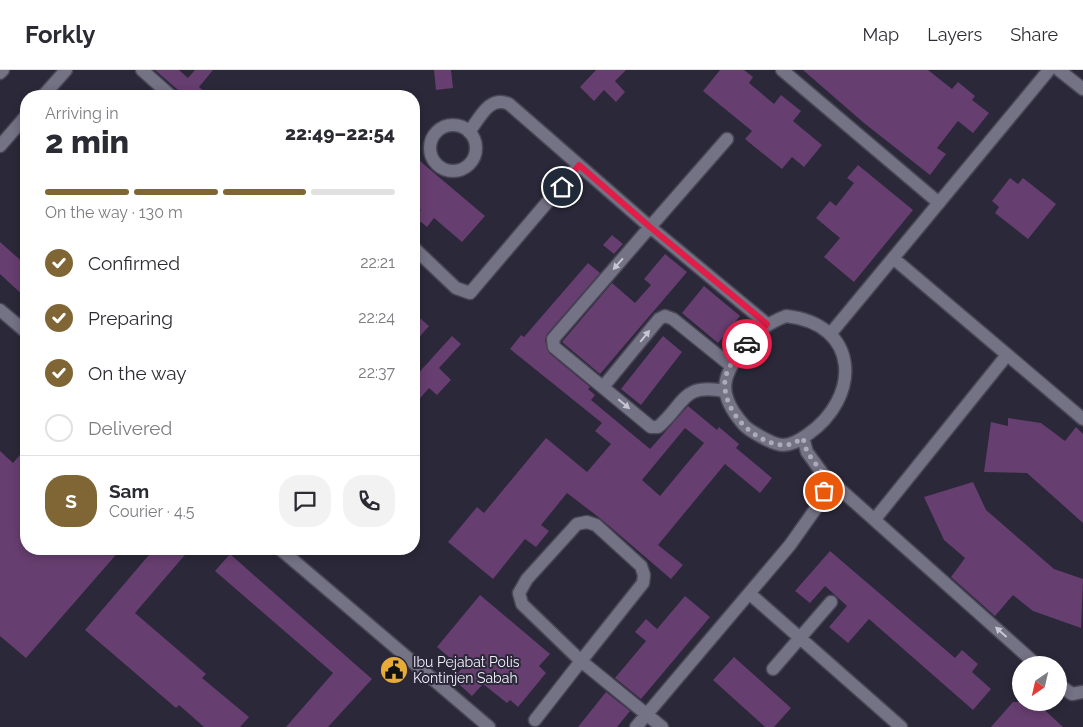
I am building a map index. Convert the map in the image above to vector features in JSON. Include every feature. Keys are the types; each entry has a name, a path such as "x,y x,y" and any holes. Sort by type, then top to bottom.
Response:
{"street":[{"path":"0,73 3,70"},
{"path":"48,90 66,70"},
{"path":"142,70 164,90"},
{"path":"782,70 939,203"},
{"path":"831,333 1049,70"},
{"path":"1059,70 1083,89"},
{"path":"469,132 490,104 505,102 650,227 767,324"},
{"path":"0,146 20,123"},
{"path":"725,391 699,388 690,393 661,425 655,428 554,347 552,342 726,139"},
{"path":"420,254 456,288 470,293 579,165"},
{"path":"893,258 1083,419"},
{"path":"0,310 20,327"},
{"path":"603,387 659,319 665,316 673,319 730,365"},
{"path":"786,316 803,318 818,324 831,333 844,354 846,373 842,394 816,429 792,444 781,445 764,438 744,426 731,409 725,391 725,378 730,365 767,324 786,316"},
{"path":"875,519 1007,355"},
{"path":"803,438 807,452 823,474 1027,656"},
{"path":"636,727 750,594 814,513 824,491 823,474"},
{"path":"535,720 581,661 643,583 644,575 641,566 596,525 587,522 577,524 527,579 519,593 519,598 522,604 581,661 662,727"},
{"path":"287,555 488,727"},
{"path":"750,594 901,727"},
{"path":"773,669 831,602"},
{"path":"1068,691 1072,694 1083,692"}],"building":[{"path":"155,70 179,70 188,78 195,70 213,70 199,87 203,90 178,90"},
{"path":"434,70 451,70 453,88 436,90"},
{"path":"596,70 626,70 615,81 625,92 616,102 604,90 594,101 580,87"},
{"path":"720,70 744,70 753,77 749,83 774,104 781,95 801,111 793,121 822,145 804,167 792,157 782,169 745,139 752,131 703,91"},
{"path":"803,70 928,70 952,89 958,82 975,96 972,100 989,113 973,133 958,121 937,148 946,154 930,175 864,123"},
{"path":"420,161 485,216 462,242 434,218 427,227 420,221"},
{"path":"858,165 913,210 854,282 824,257 840,238 816,218 830,201 836,206 854,183 847,178"},
{"path":"1010,178 1018,184 1023,178 1056,204 1028,239 995,213 999,207 992,201"},
{"path":"612,235 623,244 614,254 603,245"},
{"path":"0,242 20,260 20,292 0,274"},
{"path":"665,254 687,272 600,374 562,342 612,283 635,303 651,285 644,279"},
{"path":"588,263 600,273 547,334 545,340 549,353 590,387 588,389 595,395 591,400 650,449 688,406 717,430 719,427 739,444 736,448 772,478 760,493 725,464 658,545 683,565 671,579 601,519 567,493 541,525 549,531 536,547 525,539 493,579 448,542 477,507 484,513 546,438 587,472 611,444 595,431 602,423 510,349 521,335 524,337","holes":["685,428 704,443 660,496 642,480"]},
{"path":"704,286 740,316 718,343 682,313"},
{"path":"420,318 429,326 420,336"},
{"path":"452,336 461,344 439,368 451,380 437,395 429,388 420,398 420,371"},
{"path":"663,336 682,352 641,405 621,389"},
{"path":"1008,418 1041,423 1065,441 1076,427 1083,434 1083,523 1027,473 984,472 991,422 1008,426"},
{"path":"0,451 13,463 20,455 20,555 116,555 26,658 0,636"},
{"path":"973,482 986,510 1054,569 1083,579 1081,628 1033,611 1013,595 995,616 951,577 965,558 944,540 924,497"},
{"path":"830,551 955,658 962,650 978,664 972,672 991,689 973,710 869,619 848,643 829,627 847,606 825,586 810,603 795,591"},
{"path":"149,555 185,555 135,613 206,674 202,678 249,717 240,727 204,727 179,705 176,708 85,630"},
{"path":"231,555 372,679 328,727 286,727 333,673 215,571"},
{"path":"480,595 550,654 539,666 546,673 518,707 510,700 507,703 483,684 472,696 453,679 462,668 437,647"},
{"path":"685,596 710,617 641,699 615,678 646,641 635,632 646,619 657,629"},
{"path":"734,657 791,708 774,727 765,727 713,680"},
{"path":"606,692 630,711 617,727 578,727"},
{"path":"1012,703 1012,711 1046,711 1063,727 991,727"}],"way so far":[{"path":"747,344 730,365 725,378 725,391 731,409 744,426 764,438 781,445 792,444 803,438 807,452 823,474 824,491"}],"place":[{"name":"Ibu Pejabat Polis Kontinjen Sabah","path":"394,670"}],"route":[{"path":"562,187 579,165 767,324 747,344"}]}
